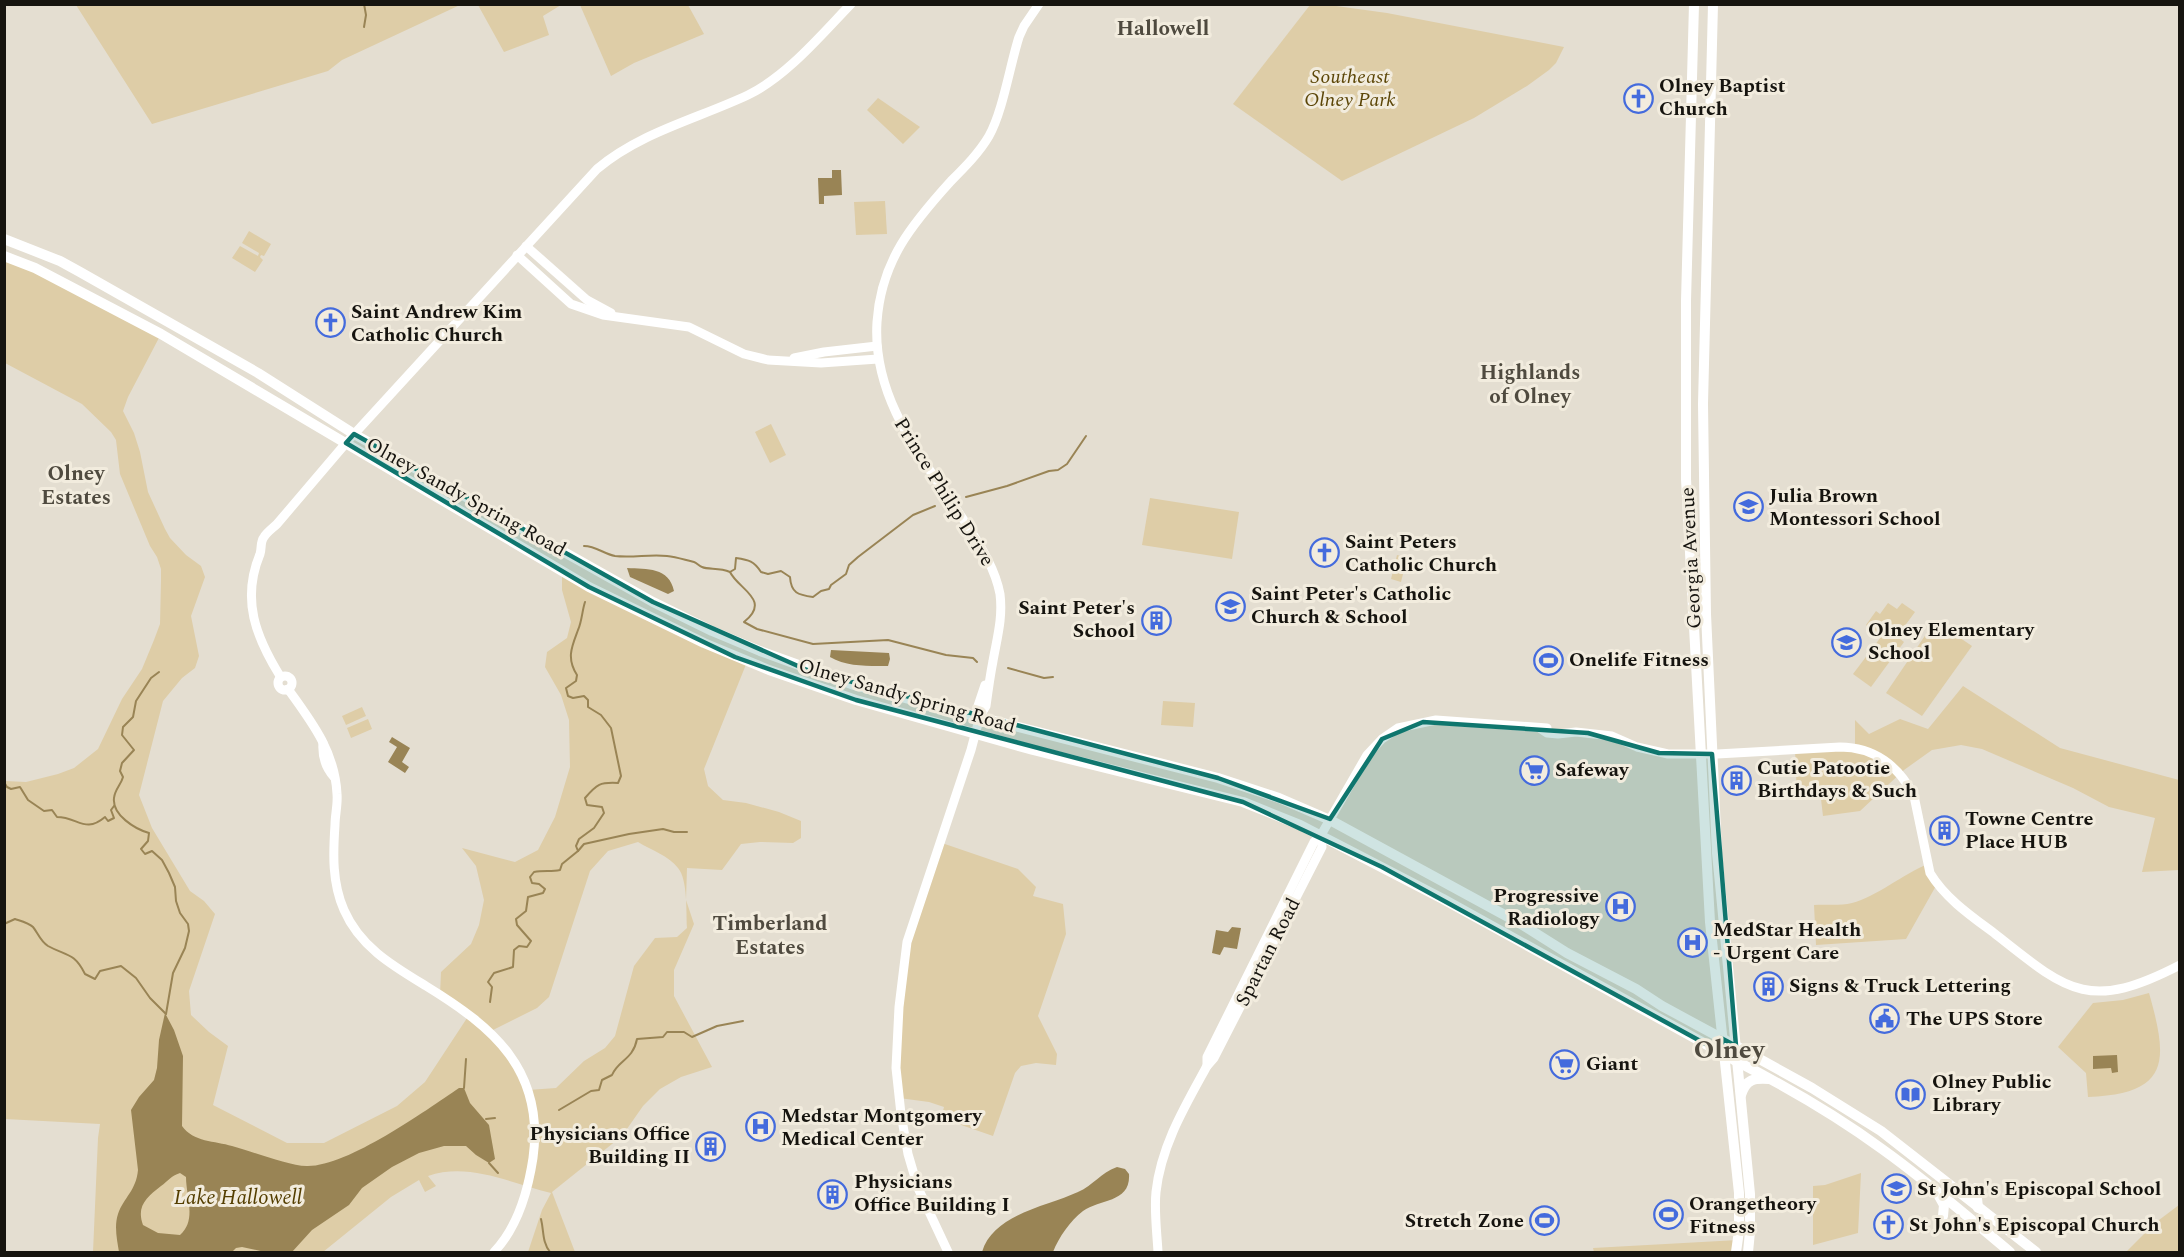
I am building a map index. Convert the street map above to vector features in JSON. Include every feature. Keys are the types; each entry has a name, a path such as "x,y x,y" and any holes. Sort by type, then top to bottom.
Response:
{"main road":[{"name":"Georgia Avenue","path":"1694,4 1684,404 1686,478 1697,669 1750,1194 1748,1252"},
{"name":"Georgia Avenue","path":"1713,4 1703,416 1706,754 1710,922 1739,1193 1739,1231 1736,1252"},
{"name":"Olney Sandy Spring Road","path":"4,239 80,272 258,374 354,434 653,602 712,631 798,666 854,685 1218,778 1279,798 1330,819 1812,1088 1881,1131 2036,1252"},
{"name":"Olney Sandy Spring Road","path":"4,256 35,268 161,334 589,587 704,643 768,670 855,700 975,734 1243,802 1321,835 1443,899 1724,1054 1857,1131 1936,1191 2010,1252"},
{"path":"1691,1022 1712,1023 1718,1008"},
{"path":"1741,1095 1745,1084 1750,1080 1769,1079"},
{"path":"1976,1188 1978,1208"},
{"path":"1936,1191 1944,1205 1943,1216"}],"street":[{"path":"494,1252 514,1226 530,1180 535,1126 528,1090 517,1066 491,1032 456,1004 376,954 356,933 344,910 334,878 337,794 334,777 328,771 322,754 323,743 288,689 291,685 291,678 285,675 280,676 261,643 253,614 252,580 262,550 261,542 345,443 597,169 616,153 636,141 750,94 768,83 800,56 851,4"},
{"name":"Prince Philip Drive","path":"948,1252 918,1188 908,1154 896,1068 899,1008 907,942 975,734 980,716 977,709 992,666 999,634 1001,610 999,589 980,545 896,416 878,359 880,302 897,250 918,218 981,149 990,134 1019,37 1039,4"},
{"path":"526,246 587,300 624,319"},
{"path":"517,255 572,304 603,315 689,327 744,354 768,360 821,363 878,359"},
{"path":"780,361 824,352 877,346"},
{"name":"Spartan Road","path":"1158,1252 1156,1193 1160,1169 1170,1137 1207,1066 1218,1051 1322,847 1321,835 1367,755 1382,739 1398,728 1436,720 1541,729 1547,733 1600,735 1608,742 1622,741 1659,753 1706,754 1856,747 1889,763 1904,777 1914,796 1928,864 1936,884 1979,922 2047,975 2078,989 2096,992 2113,991 2135,986 2180,965"}],"highlighted area":[{"path":"354,434 653,602 807,670 1218,778 1330,819 1382,739 1423,722 1588,733 1659,753 1712,754 1736,1046 1721,1038 1724,1054 1382,867 1243,802 856,700 735,657 589,587 346,443"}],"green space":[{"path":"76,5 460,5 342,60 328,71 152,124"},
{"path":"478,5 561,5 543,16 549,35 504,52"},
{"path":"580,5 688,5 704,34 634,63 611,76"},
{"name":"Southeast Olney Park","path":"1310,5 1329,5 1387,13 1564,47 1556,63 1549,70 1474,118 1342,181 1233,104"},
{"path":"878,98 920,127 903,144 867,110"},
{"path":"885,201 887,234 856,235 854,202"},
{"path":"249,231 271,244 264,256 261,255 263,260 255,272 232,258 240,246 258,256 259,253 242,243"},
{"path":"5,256 161,334 123,411 140,452 148,492 165,529 186,555 201,566 205,577 191,616 199,656 195,668 182,678 163,701 139,795 152,828 190,891 204,901 215,914 189,991 191,1015 228,1046 213,1105 287,1143 324,1143 397,1106 425,1082 469,1015 440,995 441,972 471,944 479,925 484,900 476,866 462,848 515,862 538,850 555,817 570,767 569,720 561,695 545,667 547,652 567,638 571,622 562,590 562,571 747,662 704,769 708,786 723,800 746,803 801,821 801,838 793,843 741,844 722,870 687,868 686,899 681,873 665,857 638,842 608,851 590,871 549,997 537,1008 491,1031 528,1090 556,1088 584,1061 605,1048 615,1036 634,966 655,938 677,937 687,928 686,900 694,924 674,970 674,996 712,1067 681,1077 660,1089 643,1106 622,1136 552,1192 575,1252 528,1252 542,1210 551,1193 490,1176 459,1171 428,1176 436,1186 425,1192 419,1180 391,1197 323,1252 93,1252 100,1124 5,1119 5,781 26,782 58,774 74,768 98,749 122,699 142,669 160,624 161,569 120,474 116,440 111,432 82,404 5,363"},
{"path":"771,424 786,455 770,463 755,432"},
{"path":"1150,498 1239,512 1232,559 1142,545"},
{"path":"1397,555 1407,558 1401,582 1391,579"},
{"path":"1888,603 1897,609 1902,603 1915,612 1901,631 1887,621 1877,634 1866,625 1876,611 1880,614"},
{"path":"1935,621 1972,646 1922,716 1886,693"},
{"path":"1887,629 1904,642 1871,687 1853,674"},
{"path":"1963,686 2060,748 2179,780 2179,870 2142,872 2155,818 2109,807 2073,788 1982,749 1961,745 1932,750 1904,770 1860,811 1823,816 1821,799 1797,797 1795,749 1855,747 1855,720 1869,734 1900,719 1928,729"},
{"path":"1163,701 1195,703 1193,727 1161,725"},
{"path":"362,707 366,716 346,725 342,716"},
{"path":"368,719 372,729 351,738 347,728"},
{"path":"939,842 1018,869 1036,887 1033,896 1063,904 1066,934 1038,1016 1057,1054 1056,1065 1036,1063 1021,1066 1015,1073 993,1136 941,1118 944,1107 929,1102 899,1098 901,978"},
{"path":"1928,864 1937,884 1906,939 1816,945 1814,905 1843,904 1861,900"},
{"path":"2149,993 2159,1037 2160,1055 2157,1069 2149,1080 2135,1089 2088,1097 2086,1073 2058,1047 2093,1003 2123,1000"},
{"path":"1861,1173 1858,1233 1813,1245 1813,1186 1825,1185"},
{"path":"2179,1205 2179,1252 2126,1252 2155,1223"},
{"path":"1738,1240 1736,1252 1594,1252 1593,1248"}],"water":[{"path":"832,170 841,170 842,195 824,196 824,204 819,204 818,178 832,178"},
{"path":"627,568 649,569 662,573 671,583 674,591 668,594 630,577"},
{"path":"831,650 889,653 890,659 888,666 851,664 830,657"},
{"path":"392,737 410,748 402,762 409,767 405,773 388,762 397,747 389,742"},
{"path":"1232,927 1241,928 1237,949 1224,947 1220,955 1212,953 1216,930 1228,932"},
{"name":"Lake Hallowell","path":"165,1013 183,1056 182,1126 198,1138 301,1166 325,1164 386,1136 459,1088 464,1088 470,1103 489,1125 495,1159 489,1163 466,1146 444,1146 419,1153 392,1167 362,1188 349,1205 312,1230 292,1252 265,1252 242,1247 232,1252 119,1252 116,1233 117,1219 135,1183 138,1170 131,1110 154,1080","holes":["180,1173 186,1177 189,1215 185,1229 180,1235 158,1233 143,1225 141,1212 147,1198 174,1176"]},
{"path":"2117,1055 2118,1072 2112,1073 2111,1068 2093,1069 2093,1056"},
{"path":"1117,1167 1125,1169 1129,1174 1125,1190 1113,1199 1090,1207 1078,1215 1065,1230 1053,1252 982,1252 988,1239 1009,1220 1078,1192"}],"waterway":[{"path":"364,4 366,15 364,27"},
{"path":"966,497 1058,470 1067,464 1086,436"},
{"path":"584,546 615,556 674,557 694,562 701,567 730,572 735,569 736,558 744,559 756,565 761,572 768,574 781,571 790,577 792,587 796,592 813,597 829,589 846,574 849,565 858,557 913,515 935,506"},
{"path":"730,572 754,601 755,607 752,614 744,622 757,629 813,644 888,640 946,655 973,658 977,662"},
{"path":"490,1002 492,987 488,982 494,973 513,967 514,950 519,946 527,947 531,941 517,925 516,919 526,911 528,897 543,893 545,889 539,884 532,883 530,877 534,872 560,870 562,864 578,851 576,846 579,839 594,828 604,813 602,807 587,805 585,798 599,785 618,783 621,776 611,728 601,715 588,707 588,700 584,696 573,698 568,696 566,688 576,681 577,675 572,663 571,652 585,602"},
{"path":"1008,668 1044,678 1053,677"},
{"path":"159,672 151,678 136,701 133,717 123,727 122,735 134,750 122,763 120,771 123,777 116,792 114,804 131,825 149,833 148,841 141,849 145,854 152,851 162,860 175,887 180,913 188,924 189,931 185,948 173,973 166,1014"},
{"path":"4,782 11,789 20,787 28,800 44,811 52,810 57,817 81,823 92,824 105,817 108,821 114,818 111,810 114,806"},
{"path":"578,851 584,844 629,834 663,829 687,832"},
{"path":"4,924 15,919 29,924 45,944 69,955 85,974 95,979 100,971 121,966 136,978 150,998 165,1013"},
{"path":"559,1110 591,1091 599,1090 602,1080 612,1075 629,1056 637,1039 663,1037 667,1032 684,1032 692,1037 717,1026 743,1021"},
{"path":"464,1088 466,1059"},
{"path":"486,1119 495,1118"},
{"path":"489,1163 498,1173"},
{"path":"541,1219 544,1240 550,1252"}],"place":[{"name":"Olney Baptist Church","path":"1638,98"},
{"name":"Saint Andrew Kim Catholic Church","path":"330,323"},
{"name":"Julia Brown Montessori School","path":"1748,507"},
{"name":"Saint Peters Catholic Church","path":"1324,553"},
{"name":"Saint Peter's Catholic Church & School","path":"1230,606"},
{"name":"Saint Peter's School","path":"1156,620"},
{"name":"Olney Elementary School","path":"1847,642"},
{"name":"Onelife Fitness","path":"1548,660"},
{"name":"Safeway","path":"1534,770"},
{"name":"Cutie Patootie Birthdays & Such","path":"1736,780"},
{"name":"Towne Centre Place HUB","path":"1944,830"},
{"name":"Progressive Radiology","path":"1620,907"},
{"name":"MedStar Health - Urgent Care","path":"1692,942"},
{"name":"Signs & Truck Lettering","path":"1768,986"},
{"name":"The UPS Store","path":"1885,1019"},
{"name":"Giant","path":"1565,1064"},
{"name":"Olney Public Library","path":"1911,1094"},
{"name":"Medstar Montgomery Medical Center","path":"760,1127"},
{"name":"Physicians Office Building II","path":"711,1146"},
{"name":"St John's Episcopal School","path":"1896,1189"},
{"name":"Physicians Office Building I","path":"833,1194"},
{"name":"Orangetheory Fitness","path":"1668,1215"},
{"name":"Stretch Zone","path":"1545,1221"},
{"name":"St John's Episcopal Church","path":"1888,1225"}],"district":[{"name":"Hallowell","path":"1163,29"},
{"name":"Highlands of Olney","path":"1530,385"},
{"name":"Olney Estates","path":"76,486"},
{"name":"Timberland Estates","path":"770,936"},
{"name":"Olney","path":"1729,1050"}]}
